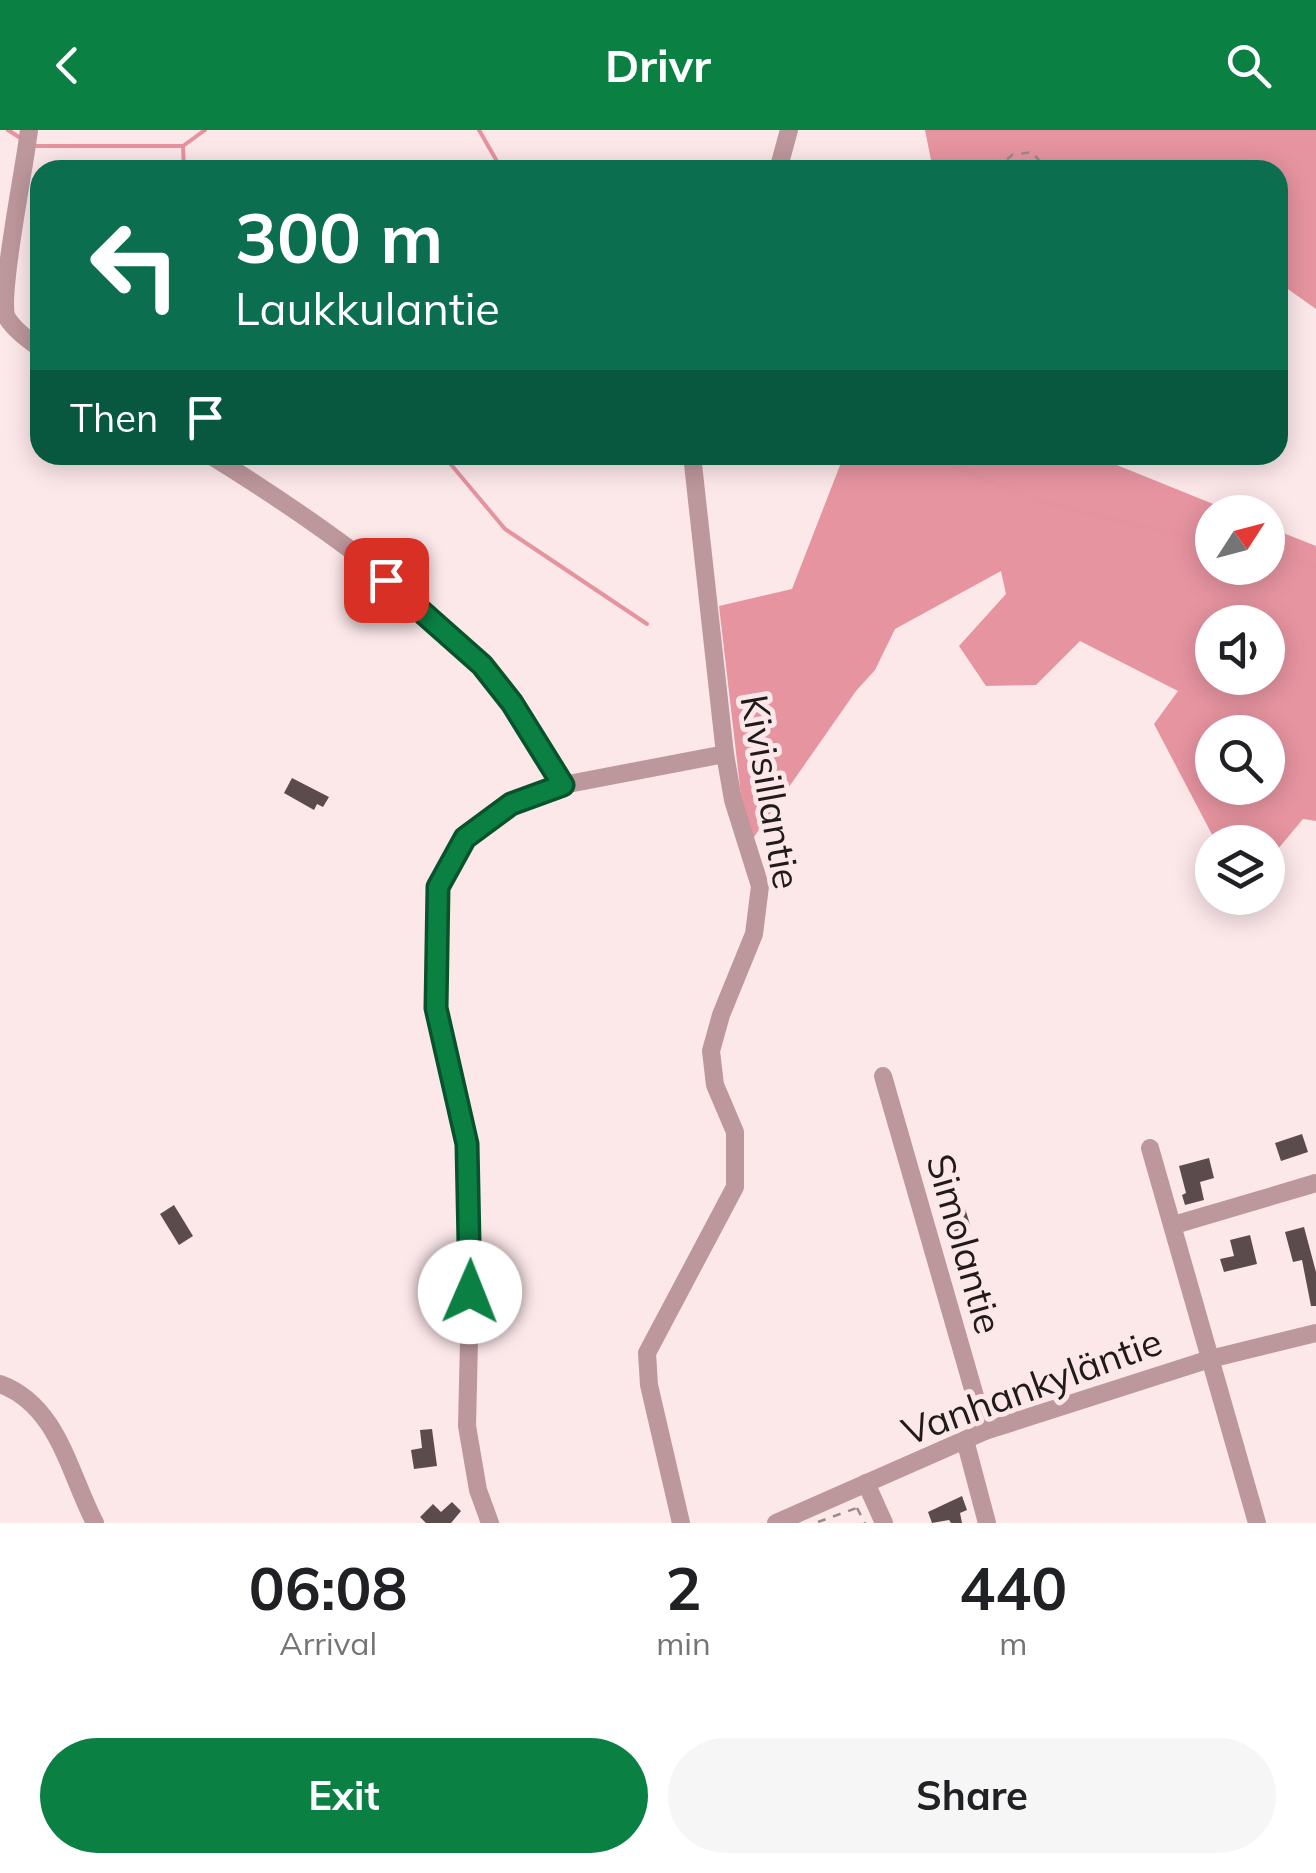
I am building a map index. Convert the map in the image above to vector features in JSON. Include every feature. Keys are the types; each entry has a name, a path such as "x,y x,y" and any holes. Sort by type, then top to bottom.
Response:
{"street":[{"path":"781,160 789,130"},
{"path":"28,138 8,241 3,304 6,316 30,340"},
{"path":"226,465 328,531 462,644 512,703 563,785"},
{"name":"Kivisillantie","path":"680,1523 648,1385 647,1353 736,1187 735,1132 714,1085 711,1051 721,1015 754,934 760,886 734,800 725,754 693,465"},
{"path":"490,1523 478,1490 467,1426 471,1256 467,1144 436,1008 438,887 465,838 511,804 563,785 725,754"},
{"name":"Simolantie","path":"883,1076 985,1431"},
{"path":"1150,1148 1257,1523"},
{"path":"1174,1225 1316,1183"},
{"name":"Vanhankyläntie","path":"776,1523 866,1497 985,1431 1210,1359 1316,1333"},
{"path":"0,1384 34,1403 52,1426 95,1523"},
{"path":"965,1440 987,1523"},
{"path":"866,1497 884,1523"}],"path":[{"path":"1006,160 1012,155 1032,152 1039,160"},
{"path":"816,1523 866,1497 865,1523"}],"shaded area":[{"path":"925,130 1316,130 1316,309 1288,289 1288,160 931,160"},
{"path":"840,465 1117,465 1195,497 1195,585 1285,585 1285,534 1316,546 1316,821 1303,819 1285,841 1285,825 1207,825 1197,805 1285,805 1285,715 1195,715 1195,802 1154,724 1178,691 1080,641 1036,685 986,686 959,646 1006,594 1001,571 895,629 875,670 856,691 747,847 719,606 792,589"}],"building":[{"path":"292,778 329,797 323,807 317,804 314,810 284,793"},
{"path":"1302,1134 1308,1152 1281,1161 1275,1143"},
{"path":"1209,1158 1214,1178 1200,1182 1204,1200 1185,1205 1179,1166"},
{"path":"174,1205 193,1236 179,1245 160,1214"},
{"path":"964,1205 971,1228 950,1235 943,1212"},
{"path":"1304,1227 1316,1272 1316,1306 1311,1306 1302,1260 1293,1262 1285,1232"},
{"path":"1250,1235 1257,1264 1224,1272 1220,1259 1234,1256 1230,1240"},
{"path":"432,1429 437,1466 414,1469 411,1450 422,1448 420,1430"},
{"path":"962,1496 967,1510 960,1513 962,1523 932,1523 928,1512"},
{"path":"452,1502 461,1511 451,1523 426,1523 420,1517 433,1504 441,1512"}],"waterway":[{"path":"8,130 22,139"},
{"path":"35,146 183,146 205,130"},
{"path":"479,130 496,160"},
{"path":"183,146 184,160"},
{"path":"451,465 505,529 647,624"},
{"path":"956,465 1034,498 1195,538"},
{"path":"1285,559 1316,566"}],"route":[{"path":"386,580 482,665 512,703 563,785 511,804 465,838 438,887 436,1008 467,1144 470,1292"}]}
